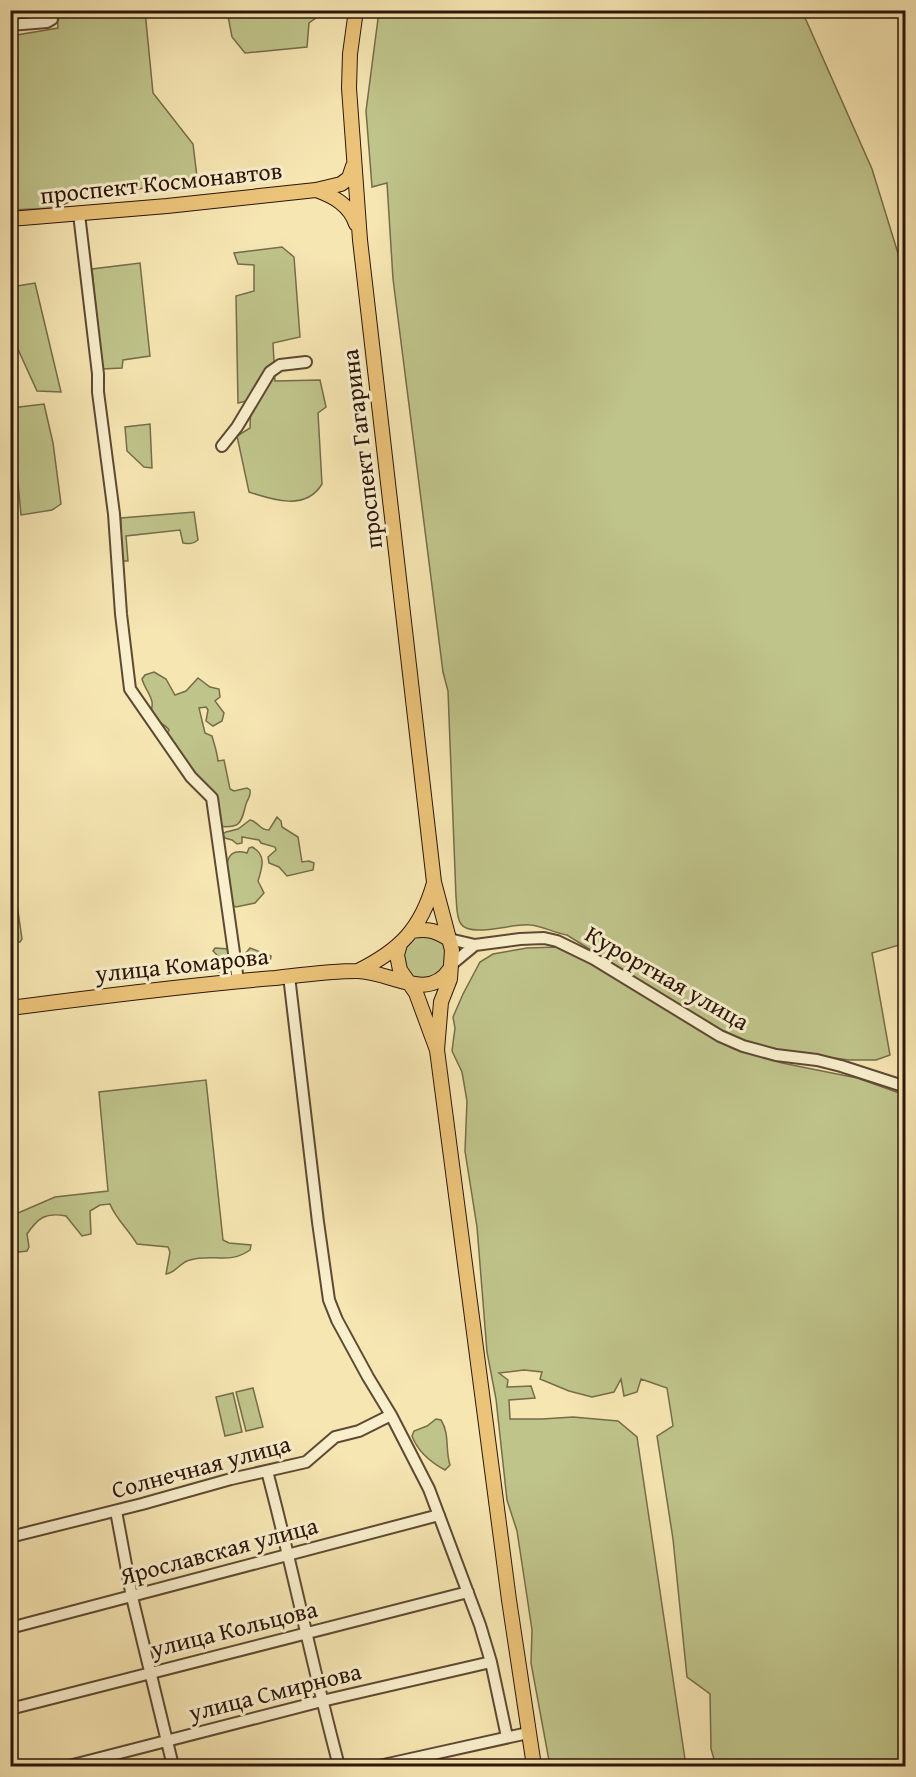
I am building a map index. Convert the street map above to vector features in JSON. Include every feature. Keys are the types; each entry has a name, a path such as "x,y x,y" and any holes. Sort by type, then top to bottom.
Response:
{"main road":[{"name":"проспект Гагарина","path":"356,10 350,54 349,88 360,240 434,882 449,939"},
{"name":"проспект Космонавтов","path":"10,219 316,190 341,184 349,178 354,161"},
{"path":"316,190 346,206 354,216 360,240"},
{"name":"проспект Гагарина","path":"412,931 428,906 434,882"},
{"path":"358,971 380,959 400,944 412,931 424,929 434,931 449,939 452,964 450,979 441,1002 437,1050"},
{"path":"400,944 397,955 400,970 424,1009 437,1050 507,1589 534,1767"},
{"path":"358,971 388,975 410,984 435,983 441,980 452,964"},
{"name":"улица Комарова","path":"10,1008 238,981 358,971"}],"street":[{"path":"10,25 46,22 52,19 51,10"},
{"path":"79,214 114,514 121,614 130,689 191,777 212,798 238,981"},
{"path":"222,446 237,428 270,372 280,365 306,362"},
{"name":"Курортная улица","path":"449,939 475,945 544,938 557,941 594,959 720,1035 743,1046 776,1055 841,1065 906,1087"},
{"path":"452,964 475,945"},
{"path":"289,976 329,1300 352,1349 417,1463 439,1515 491,1662 507,1737"},
{"name":"Солнечная улица","path":"10,1537 306,1462 335,1437 359,1431 391,1415"},
{"path":"267,1471 339,1767"},
{"path":"116,1511 132,1597 173,1767"},
{"name":"Ярославская улица","path":"10,1628 439,1515"},
{"name":"улица Кольцова","path":"10,1708 468,1592"},
{"name":"улица Смирнова","path":"69,1767 322,1701 491,1662"},
{"path":"379,1767 528,1733"}],"green space":[{"path":"227,10 326,11 309,23 307,47 245,53 232,37"},
{"path":"57,11 145,11 153,93 193,144 197,177 110,195 78,198 56,208 11,210 11,36 58,28"},
{"path":"379,11 802,11 872,169 905,276 906,943 872,953 890,1055 876,1060 849,1060 774,1050 748,1043 709,1024 567,935 530,925 473,930 466,928 459,921 456,897 448,691 443,672 393,279 387,183 372,187 366,111"},
{"path":"282,247 294,257 300,337 273,343 275,381 320,380 326,407 318,413 322,484 307,498 298,501 278,500 249,492 237,436 250,428 251,400 238,403 236,296 254,291 254,265 238,264 234,253"},
{"path":"140,263 150,356 123,360 122,368 102,369 92,269"},
{"path":"35,283 61,392 37,391 11,334 11,287"},
{"path":"44,404 53,443 61,504 52,510 21,515 11,408"},
{"path":"150,424 152,468 144,467 127,451 125,427"},
{"path":"194,512 198,540 183,543 180,530 126,536 128,561 119,561 121,518"},
{"path":"154,672 166,679 175,695 186,691 198,678 210,687 219,689 220,697 215,701 224,713 222,721 213,726 206,721 208,710 206,707 199,708 205,733 212,736 218,761 224,760 230,789 234,791 247,788 250,790 250,796 239,823 231,826 217,826 213,797 165,736 169,730 157,721 151,712 151,699 142,679 145,675"},
{"path":"277,817 282,827 298,837 302,862 314,863 313,870 287,876 279,867 269,863 268,857 276,850 275,847 261,843 259,840 242,837 242,843 237,844 225,838 223,834 238,829 250,820 263,829 269,830"},
{"path":"252,847 262,858 258,881 264,893 255,903 236,907 233,905 229,888 228,861 231,855 237,852 247,853"},
{"path":"10,856 22,939 20,942 15,942 11,916"},
{"path":"419,933 441,940 446,950 443,967 431,978 422,979 404,970 402,947"},
{"path":"557,947 578,956 732,1048 782,1063 857,1078 905,1095 905,1766 716,1766 711,1749 710,1694 687,1677 673,1539 657,1436 673,1426 667,1388 641,1379 637,1392 624,1396 621,1379 614,1392 592,1397 569,1391 540,1379 542,1372 524,1370 499,1373 508,1380 507,1387 531,1386 535,1398 509,1400 510,1419 573,1417 618,1421 637,1437 686,1766 550,1766 531,1663 532,1630 517,1531 507,1500 496,1399 487,1352 477,1227 465,1151 467,1101 462,1072 452,1051 455,1028 453,1017 480,962 493,954 527,948"},
{"path":"215,948 229,949 232,971 221,973 213,969 218,956 213,951"},
{"path":"250,948 271,956 270,962 245,966 242,958"},
{"path":"206,1080 223,1240 229,1243 251,1245 250,1250 235,1257 190,1260 166,1274 170,1252 168,1247 137,1244 110,1204 100,1205 90,1211 91,1234 82,1236 66,1216 47,1216 39,1220 27,1234 29,1247 27,1251 11,1253 11,1216 55,1197 108,1191 99,1092"},
{"path":"253,1388 263,1427 246,1431 236,1392"},
{"path":"233,1393 242,1432 225,1436 216,1397"},
{"path":"436,1419 441,1420 446,1431 450,1465 445,1470 425,1456 412,1436 414,1431 427,1426"}]}
